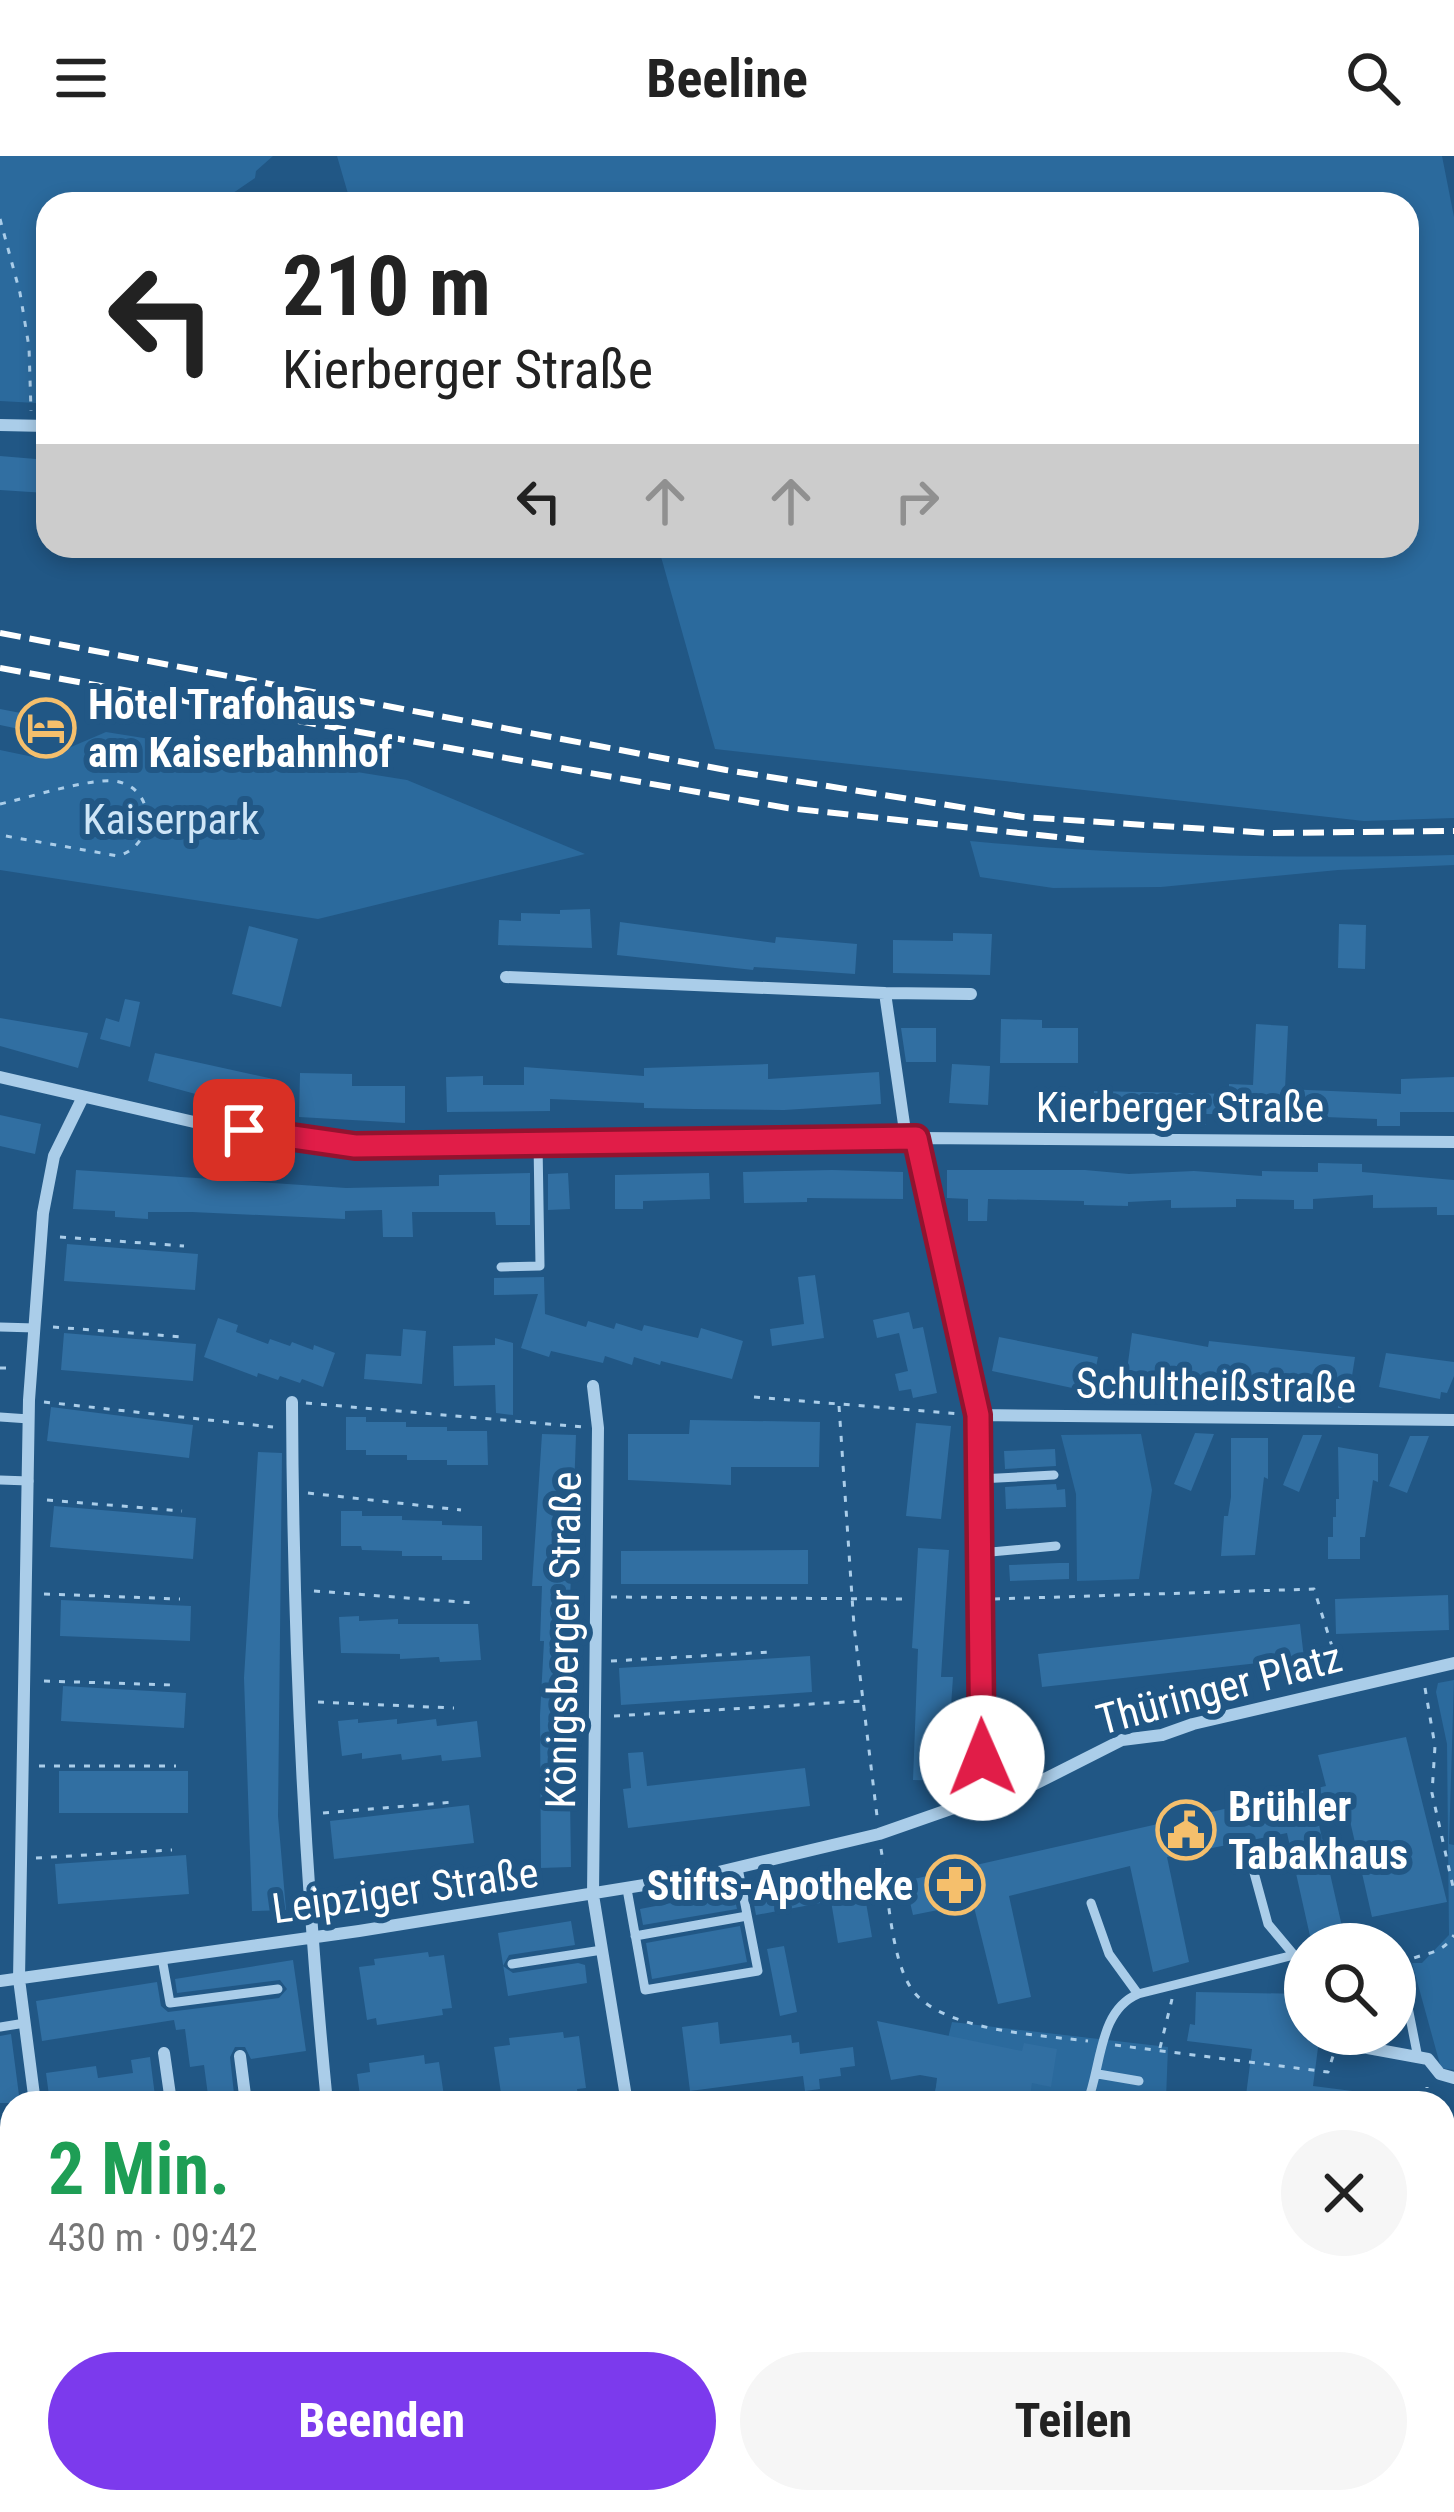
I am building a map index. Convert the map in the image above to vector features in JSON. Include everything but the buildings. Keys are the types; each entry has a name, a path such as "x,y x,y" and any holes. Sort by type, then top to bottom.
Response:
{"street":[{"path":"0,425 36,425"},
{"path":"506,977 970,994"},
{"path":"885,992 911,1138 978,1415 982,1798"},
{"name":"Kierberger Straße","path":"0,1077 208,1125 355,1146 911,1138 1454,1142"},
{"path":"34,2091 19,1979 29,1400 41,1235 54,1156 83,1097"},
{"name":"Königsberger Straße","path":"593,1386 598,1428 593,1895 625,2091"},
{"path":"292,1402 299,1702 311,1938 326,2091"},
{"name":"Schultheißstraße","path":"978,1415 1454,1420"},
{"name":"Thüringer Platz","path":"817,1850 1030,1786 1122,1740 1162,1736 1193,1724 1454,1663"},
{"name":"Leipziger Straße","path":"0,1981 593,1895 817,1850"},
{"path":"164,2054 167,2091"},
{"path":"1403,2055 1428,2059 1439,2074 1454,2078"},
{"path":"240,2056 244,2091"}],"lane":[{"path":"501,1268 539,1266 538,1143"},
{"path":"0,1327 35,1327"},
{"path":"0,1417 29,1419"},
{"path":"979,1479 1054,1475"},
{"path":"0,1480 29,1481"},
{"path":"980,1553 1056,1546"},
{"path":"627,1889 645,1990 758,1971 737,1868"},
{"path":"1253,1869 1268,1924 1284,1941"},
{"path":"1090,1903 1109,1954 1138,1994"},
{"path":"635,1936 747,1916"},
{"path":"512,1964 602,1950"},
{"path":"162,1958 170,2003 278,1989"},
{"path":"1092,2091 1110,2016 1121,2001 1284,1960"},
{"path":"0,2026 25,2023"},
{"path":"1416,2048 1418,2058"},
{"path":"1099,2074 1139,2081"}],"path":[{"path":"0,219 29,346 30,425"},
{"path":"0,804 113,781 134,791 148,816 145,839 118,856 0,835"},
{"path":"41,1235 184,1246"},
{"path":"35,1327 183,1337"},
{"path":"754,1397 978,1415"},
{"path":"29,1400 292,1429"},
{"path":"292,1402 598,1428"},
{"path":"838,1406 862,1701 900,1965 910,1986 922,2001 956,2019 1328,2072 1333,2055"},
{"path":"293,1492 461,1510"},
{"path":"29,1499 182,1511"},
{"path":"294,1589 475,1604"},
{"path":"980,1599 1314,1589 1345,1688"},
{"path":"28,1594 180,1599"},
{"path":"596,1597 903,1599"},
{"path":"595,1662 771,1652"},
{"path":"1422,1669 1436,1746 1432,1793 1454,1891"},
{"path":"27,1680 174,1685"},
{"path":"595,1717 862,1701"},
{"path":"299,1702 454,1708"},
{"path":"25,1766 176,1766"},
{"path":"305,1814 453,1802"},
{"path":"22,1859 172,1850"},
{"path":"1416,1958 1432,1955 1454,1935"},
{"path":"1159,2050 1175,1985"}],"green space":[{"path":"0,156 273,156 256,171 255,178 235,192 36,192 36,403 0,401"},
{"path":"337,156 1442,156 1454,217 1454,818 1364,821 715,749 661,558 1419,558 1419,192 348,192"},
{"name":"Kaiserpark","path":"106,732 407,780 585,854 318,919 0,870 0,750 43,759"},
{"path":"970,841 1212,855 1454,855 1454,865 1338,870 1161,887 1053,888 980,877"},
{"path":"1141,1434 1152,1490 1139,1579 1077,1581 1076,1494 1061,1435"},
{"path":"1454,1680 1449,1844 1454,1845 1454,2070 1441,2068 1416,1977 1416,1963 1422,1963 1449,1935 1447,1744 1438,1683"},
{"path":"952,2022 1168,2047 1166,2091 935,2091"}],"railway":[{"path":"0,633 726,770 1023,817 1269,833 1454,831"},
{"path":"0,668 787,808 1084,840"}],"place":[{"name":"Hotel Trafohaus am Kaiserbahnhof","path":"46,728"},
{"name":"Brühler Tabakhaus","path":"1186,1830"},
{"name":"Stifts-Apotheke","path":"955,1885"}],"route":[{"path":"244,1130 355,1146 916,1138 978,1415 982,1758"}]}
